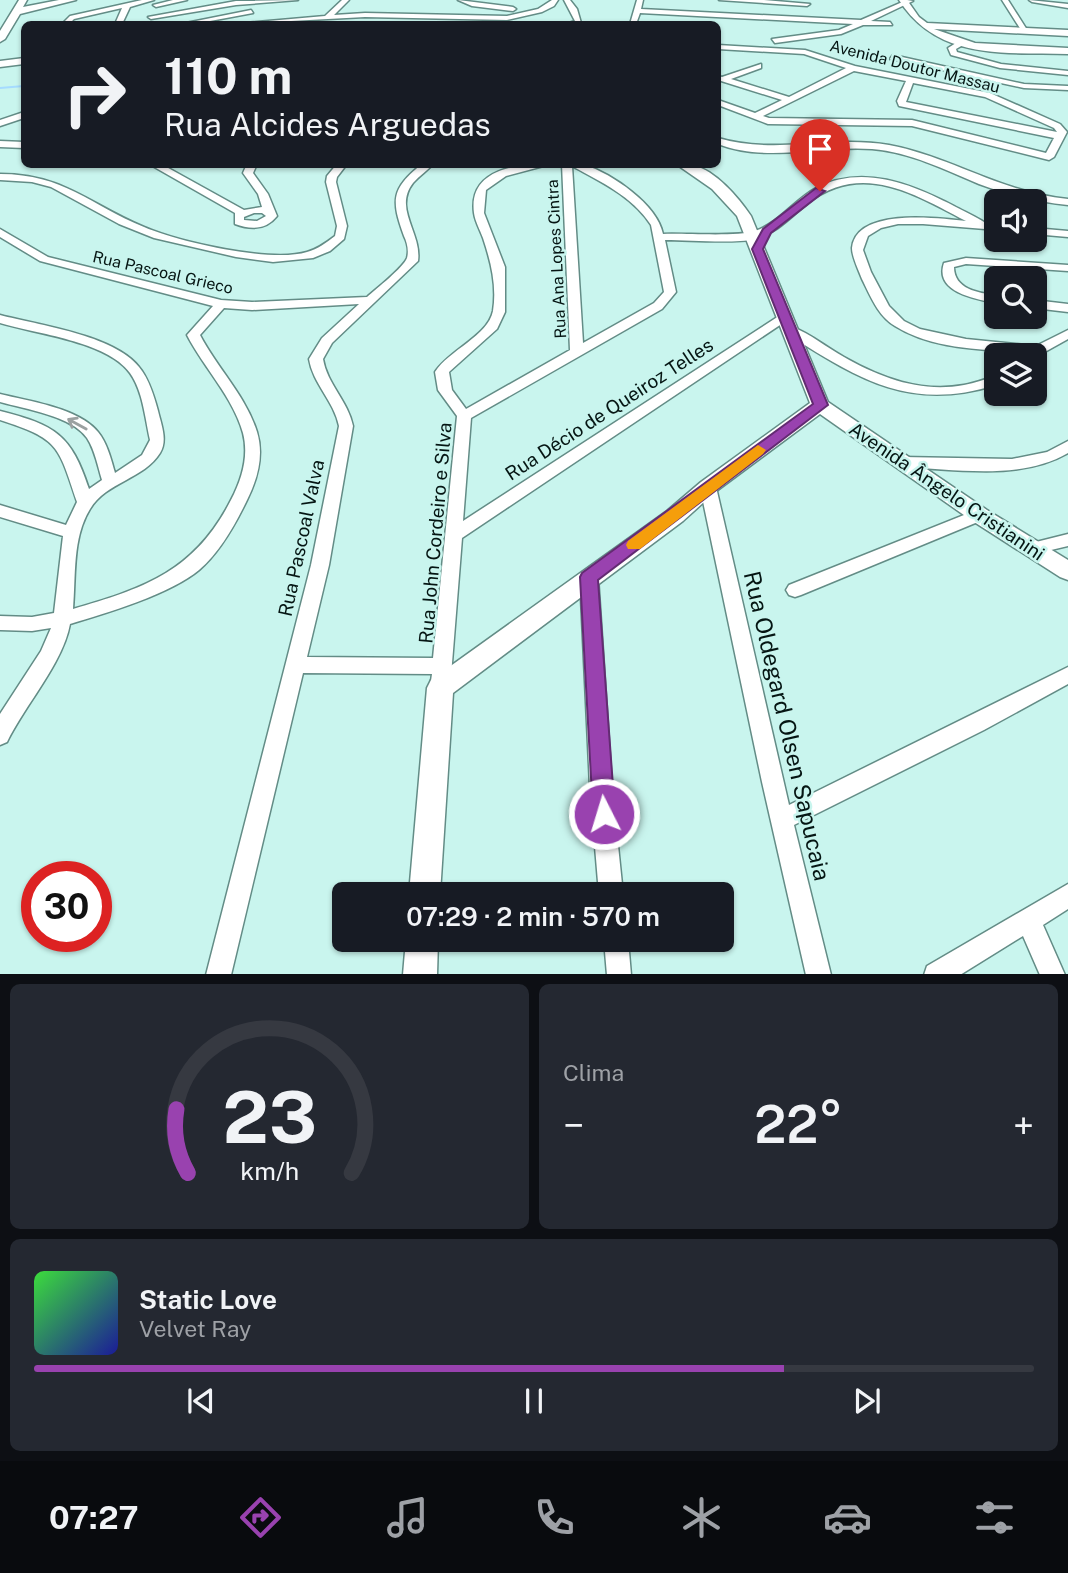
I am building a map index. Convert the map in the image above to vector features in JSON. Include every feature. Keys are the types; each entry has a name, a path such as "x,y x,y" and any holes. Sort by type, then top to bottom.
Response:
{"street":[{"path":"0,39 19,11 23,0"},
{"path":"19,11 72,0"},
{"path":"69,21 72,17 127,5 184,0"},
{"path":"197,0 209,20"},
{"path":"155,2 150,21 236,4 295,0"},
{"path":"328,17 346,0"},
{"path":"461,0 480,5 540,11"},
{"path":"277,21 409,12 500,18 540,11 552,5 555,0"},
{"path":"567,0 579,21"},
{"path":"634,21 640,0"},
{"path":"722,0 807,2 815,37"},
{"path":"1005,0 1026,31"},
{"path":"1032,0 1068,6"},
{"path":"721,48 841,32 907,3 922,26 959,45 1068,51"},
{"path":"120,21 127,5"},
{"path":"837,8 840,21"},
{"path":"203,21 258,11"},
{"path":"636,11 890,24"},
{"path":"402,21 409,12"},
{"path":"707,21 710,15"},
{"path":"922,26 1068,33"},
{"path":"721,41 743,44"},
{"path":"959,45 952,48 954,53 992,65 1068,73"},
{"name":"Avenida Doutor Massau","path":"721,48 805,52 853,68 977,92 1057,126 1061,130 1060,136"},
{"path":"893,58 941,66 1012,84 1068,89"},
{"path":"0,64 21,61"},
{"path":"721,78 758,66"},
{"path":"754,117 853,68"},
{"path":"721,78 788,99"},
{"path":"721,103 754,117 783,122 912,123 1049,157 1060,136 911,107 901,103 911,79"},
{"path":"1011,105 1047,88"},
{"path":"2,121 21,117"},
{"path":"721,142 743,148 855,145 884,148 917,155 1016,193 1068,202"},
{"path":"0,144 21,145"},
{"path":"160,168 242,213 238,218 239,222 256,225 271,218 263,194 248,173 250,168"},
{"path":"0,177 30,178 48,183 116,219 159,236 262,258 286,258 325,248 340,237 342,226 331,182 332,176 339,168"},
{"name":"Rua Pascoal Valva","path":"218,974 320,565 346,426 341,406 318,369 316,359 327,341 399,276 414,256 400,210 404,186 423,168"},
{"path":"464,416 445,390 442,372 447,364 493,326 499,312 499,267 479,213 481,189 503,174 529,168"},
{"name":"Rua Ana Lopes Cintra","path":"568,168 577,352"},
{"name":"Rua John Cordeiro e Silva","path":"441,677 464,416 665,300 670,292 656,225 643,207 622,191 582,168"},
{"path":"689,168 713,183 735,202 759,239"},
{"path":"295,665 441,677 675,516 708,488 820,405 756,227 744,206 723,186 696,168"},
{"path":"659,237 759,239 820,191 840,182 858,179 885,181 903,187 984,223"},
{"path":"984,226 914,220 885,221 863,235 858,247 858,258 887,312 904,326 943,338 984,345"},
{"name":"Rua Pascoal Grieco","path":"0,232 44,259 221,304 252,306 371,300"},
{"path":"1047,232 1068,234"},
{"path":"984,296 955,286 948,276 948,265 981,261 1043,266"},
{"path":"1047,266 1068,268"},
{"path":"0,623 30,625 61,619 163,583 191,567 218,534 242,495 253,462 250,431 193,335 221,304"},
{"path":"1047,306 1068,308"},
{"path":"0,319 106,348 125,359 141,381 157,448 151,458 110,481 85,501 71,532 61,619 52,649 13,708 0,736"},
{"path":"789,324 853,369 894,386 909,390 957,391 984,383"},
{"name":"Rua Décio de Queiroz Telles","path":"454,535 618,425 789,324"},
{"path":"1047,345 1068,334"},
{"path":"0,398 60,415 90,432 97,443 110,481"},
{"name":"Avenida Ângelo Cristianini","path":"820,405 979,515 1068,571"},
{"path":"0,415 42,428 59,440 67,449 85,501"},
{"path":"902,462 1028,461 1050,456 1068,446"},
{"name":"Rua Oldegard Olsen Sapucaia","path":"708,488 819,974"},
{"path":"0,511 71,532"},
{"path":"794,590 979,515"},
{"path":"1030,549 1068,540"},
{"path":"589,577 601,787 610,882"},
{"path":"782,820 1068,675"},
{"path":"425,882 441,677"},
{"path":"938,974 1068,896"},
{"path":"1028,920 1054,974"},
{"path":"419,974 421,952"},
{"path":"617,952 619,974"}],"waterway":[{"path":"0,88 21,86"}],"slow traffic":[{"path":"634,545 758,450"}],"route":[{"path":"604,814 589,577 675,516 708,488 820,405 758,249 766,231 820,191"}]}
